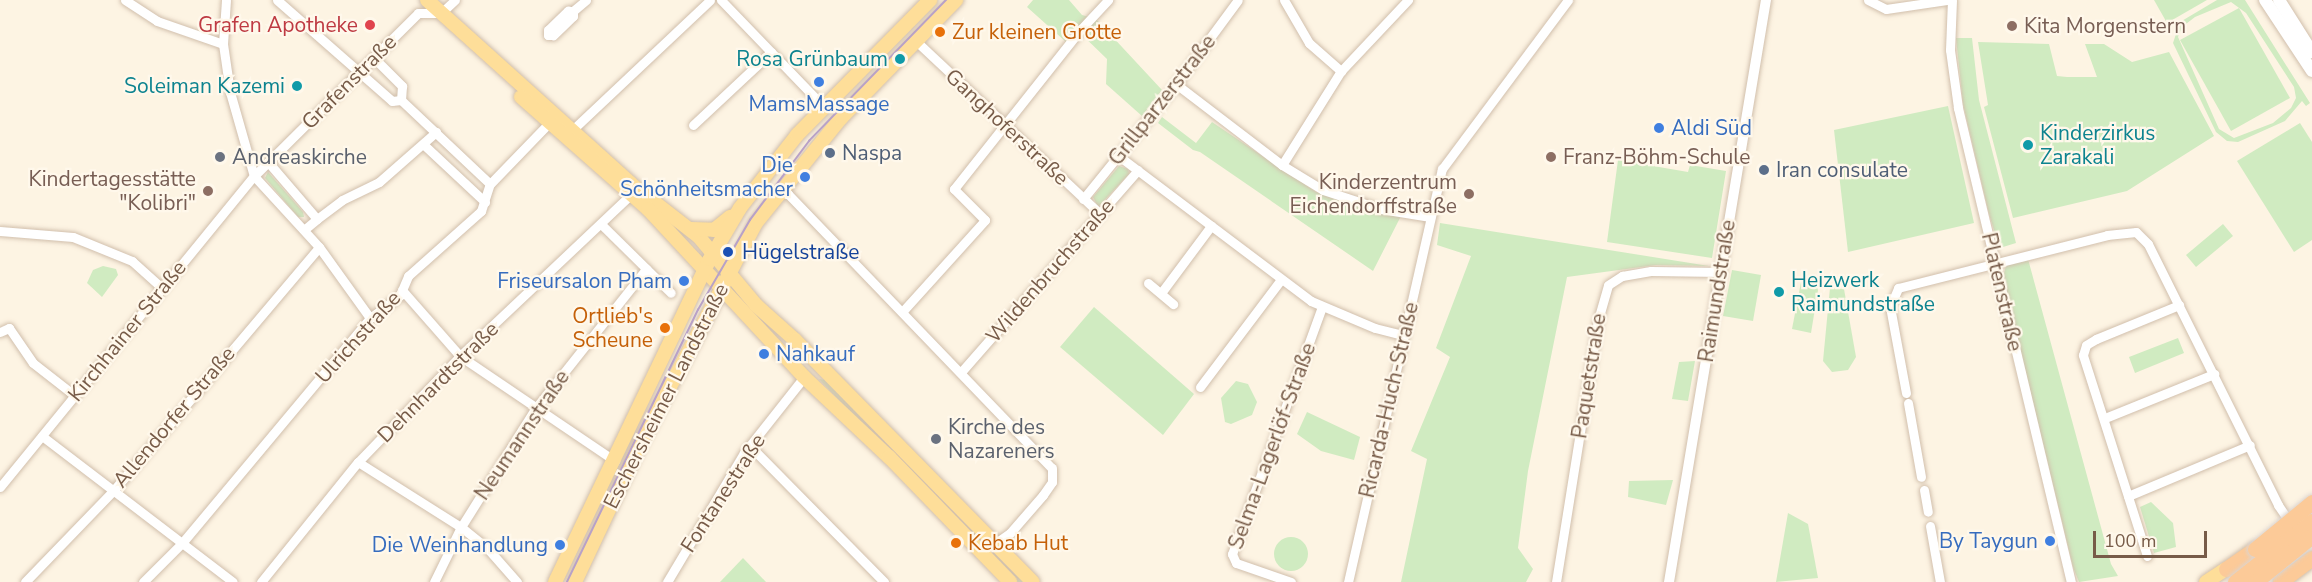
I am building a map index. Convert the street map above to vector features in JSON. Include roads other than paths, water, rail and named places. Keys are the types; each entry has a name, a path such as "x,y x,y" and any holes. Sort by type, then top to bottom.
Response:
{"highway":[{"path":"2226,568 2312,502"},
{"path":"2235,582 2312,521"},
{"path":"2255,582 2312,536"},
{"path":"2280,582 2312,558"}],"main road":[{"name":"Eschersheimer Landstraße","path":"574,582 720,270 740,208 796,135 930,0"},
{"name":"Eschersheimer Landstraße","path":"555,582 697,288 720,270 778,193 841,118 956,0"},
{"path":"2265,0 2312,71"},
{"path":"2279,0 2312,52"},
{"path":"425,6 549,123 568,134 691,229 720,270 804,377 889,457 1010,582"},
{"path":"425,6 568,134 630,195 720,270 809,355 1033,582"},
{"path":"691,229 714,230 740,208"},
{"path":"792,361 803,366 809,355"},
{"path":"804,377 813,371 830,377"},
{"path":"2206,582 2226,568"}],"street":[{"path":"125,0 157,21 223,44"},
{"path":"226,0 223,44 230,92 254,176 319,247 370,318"},
{"path":"277,0 392,101 401,99"},
{"name":"Grafenstraße","path":"254,176 425,6 455,0"},
{"path":"573,11 586,0"},
{"path":"568,134 710,0"},
{"path":"721,0 824,107"},
{"path":"902,312 985,219 954,189 1108,0"},
{"name":"Grillparzerstraße","path":"1083,199 1120,157 1238,0"},
{"path":"1284,0 1309,43 1341,71"},
{"path":"1282,165 1341,71 1408,0"},
{"name":"Ricarda-Huch-Straße","path":"1348,582 1442,169 1568,0"},
{"name":"Raimundstraße","path":"1669,582 1766,0"},
{"path":"1868,0 1886,9 1950,0"},
{"name":"Platenstraße","path":"1950,0 1950,50 1958,108 2071,582"},
{"name":"Ganghoferstraße","path":"915,40 1100,214"},
{"path":"693,125 771,52"},
{"path":"374,58 402,86 401,99"},
{"path":"1176,84 1282,165 1323,190 1381,209 1430,217"},
{"path":"401,99 490,184"},
{"name":"Ulrichstraße","path":"143,582 182,543 370,318 402,290 408,276 481,212 490,184 549,123"},
{"path":"304,230 342,200 379,182 436,132"},
{"path":"423,144 484,202"},
{"path":"1120,157 1280,281 1322,307 1403,335"},
{"path":"268,162 317,219"},
{"name":"Wildenbruchstraße","path":"962,371 1138,170"},
{"name":"Kirchhainer Straße","path":"0,487 254,176"},
{"path":"778,193 788,194 962,371 1052,468 1052,482 1043,495 1010,533 994,544"},
{"name":"Dehnhardtstraße","path":"264,579 358,462 460,356 603,226 630,195"},
{"path":"603,226 671,293"},
{"path":"1161,293 1211,226"},
{"path":"0,231 73,237 132,261 162,288"},
{"path":"1906,393 1890,308 1894,292 1904,284 2119,232 2136,231 2146,239 2278,505 2312,549"},
{"name":"Allendorfer Straße","path":"25,582 113,491 319,247"},
{"name":"Neumannstraße","path":"434,582 461,527 535,409 646,269"},
{"name":"Paquetstraße","path":"1556,582 1598,320 1608,285 1622,276 1651,271 1721,272"},
{"path":"1200,387 1280,281"},
{"path":"1148,283 1173,304"},
{"path":"402,290 460,356 535,409 615,461"},
{"path":"2147,556 2105,418 2083,355 2086,345 2179,305"},
{"name":"Selma-Lagerlöf-Straße","path":"1291,582 1236,563 1232,554 1322,307"},
{"path":"0,332 9,328 33,363 74,396"},
{"path":"2105,418 2214,374"},
{"name":"Fontanestraße","path":"667,582 750,446 804,377"},
{"path":"1908,404 1921,477"},
{"path":"42,436 232,582"},
{"path":"2128,496 2250,445"},
{"path":"750,446 884,582"},
{"path":"358,462 461,527 488,549 517,582"},
{"path":"1924,490 1928,512"},
{"path":"1930,526 1940,582"},
{"path":"264,579 275,582"}],"tram line":[{"path":"567,582 698,310 750,220 809,141 946,0"}],"place":[{"name":"Grafen Apotheke","path":"370,25"},
{"name":"Kita Morgenstern","path":"2012,26"},
{"name":"Zur kleinen Grotte","path":"940,32"},
{"name":"Rosa Grünbaum","path":"900,59"},
{"name":"MamsMassage","path":"819,82"},
{"name":"Soleiman Kazemi","path":"297,86"},
{"name":"Aldi Süd","path":"1659,128"},
{"name":"Kinderzirkus Zarakali","path":"2028,145"},
{"name":"Naspa","path":"830,153"},
{"name":"Andreaskirche","path":"220,157"},
{"name":"Franz-Böhm-Schule","path":"1551,157"},
{"name":"Iran consulate","path":"1764,170"},
{"name":"Die Schönheitsmacher","path":"805,177"},
{"name":"Kindertagesstätte \"Kolibri\"","path":"208,191"},
{"name":"Kinderzentrum Eichendorffstraße","path":"1469,194"},
{"name":"Hügelstraße","path":"728,252"},
{"name":"Friseursalon Pham","path":"684,281"},
{"name":"Heizwerk Raimundstraße","path":"1779,292"},
{"name":"Ortlieb's Scheune","path":"665,328"},
{"name":"Nahkauf","path":"764,354"},
{"name":"Kirche des Nazareners","path":"936,439"},
{"name":"By Taygun","path":"2050,541"},
{"name":"Kebab Hut","path":"956,543"},
{"name":"Die Weinhandlung","path":"560,545"}]}
